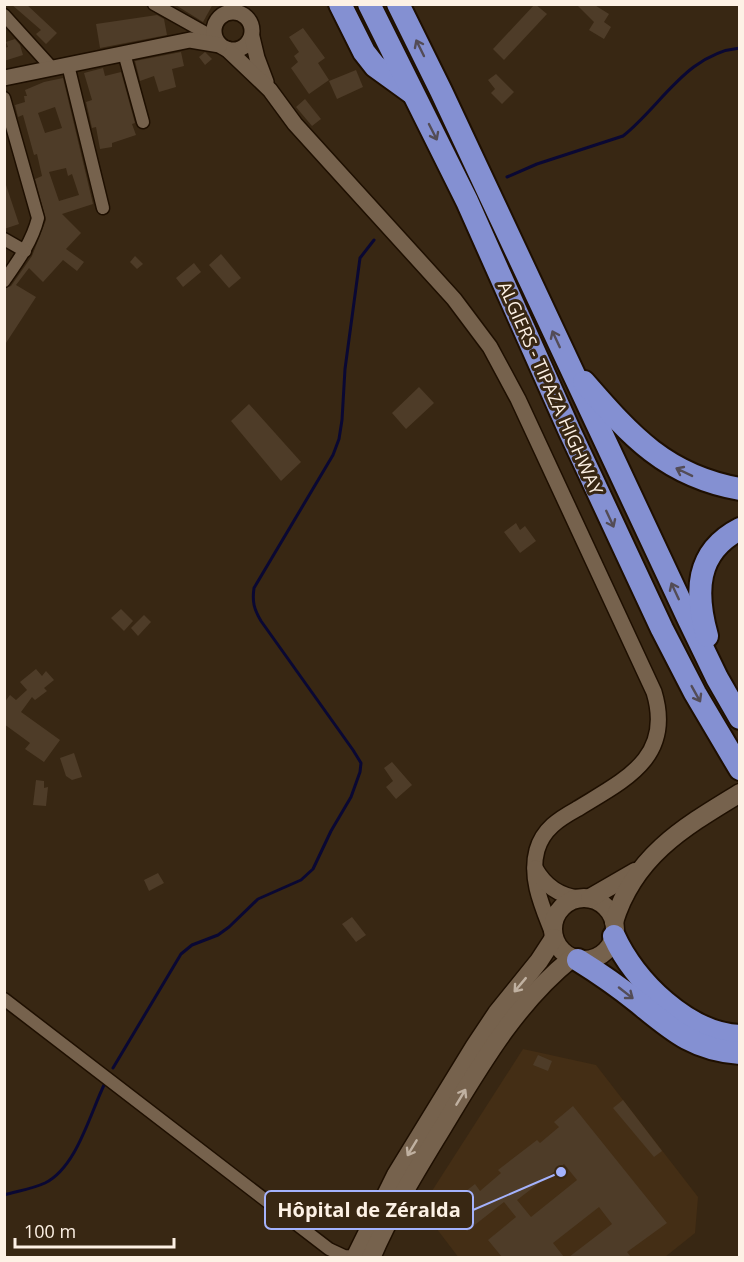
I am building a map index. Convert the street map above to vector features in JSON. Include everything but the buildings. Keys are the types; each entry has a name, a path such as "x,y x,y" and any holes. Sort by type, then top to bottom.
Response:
{"highway":[{"path":"340,4 364,52 375,66 414,95"},
{"name":"ALGIERS - TIPAZA HIGHWAY","path":"369,4 467,201 570,432 662,629 695,693 740,769"},
{"name":"ALGIERS - TIPAZA HIGHWAY","path":"398,4 717,678 740,718"},
{"path":"567,363 623,426 652,452 672,466 696,478 740,489"},
{"path":"717,678 702,618 699,594 702,571 712,553 727,536 740,529"},
{"path":"614,929 621,950 632,968 680,1015 710,1031 740,1036"},
{"path":"575,959 620,988 678,1035 703,1047 740,1053"}],"main road":[{"path":"360,1257 396,1175 469,1054 497,1013 539,961 553,936 553,922 559,910 567,902 584,898 616,884 641,867 679,831 740,793"},
{"path":"553,936 561,950 575,959 585,960 598,957 609,948 625,893 641,867"},
{"path":"584,898 605,906 614,929"},
{"path":"360,1257 391,1216 488,1054 510,1022 535,992 575,959"}],"street":[{"path":"154,4 210,29 214,33 223,47 270,90 296,123 454,298 490,346 518,399 654,692 659,724 654,744 644,763 629,778 549,827 537,849 535,868 538,893 553,936"},
{"path":"190,40 239,49 245,46 252,32 254,4"},
{"path":"4,78 190,40 210,29 229,9 250,21 261,69 270,90"},
{"path":"4,15 52,68"},
{"path":"124,53 143,122"},
{"path":"68,65 103,208"},
{"path":"4,98 38,218 25,251 4,281"},
{"path":"4,239 25,251"},
{"path":"535,868 544,882 556,892 584,898"},
{"path":"4,999 329,1249 339,1254 360,1257"}],"shaded area":[{"path":"523,1049 596,1065 698,1197 695,1233 665,1257 459,1258 430,1220 430,1194"}],"waterway":[{"path":"507,177 537,164 623,136 690,70 721,52 740,48"},
{"path":"113,1068 181,954 192,945 218,935 258,899 301,880 313,869 331,831 351,797 360,772 361,763 353,750 261,621 255,609 253,597 254,588 333,455 339,439 345,369 360,258 374,240"},
{"path":"4,1195 45,1183 66,1165 81,1138 105,1083"}],"place":[{"name":"Hôpital de Zéralda","path":"561,1172"}]}
